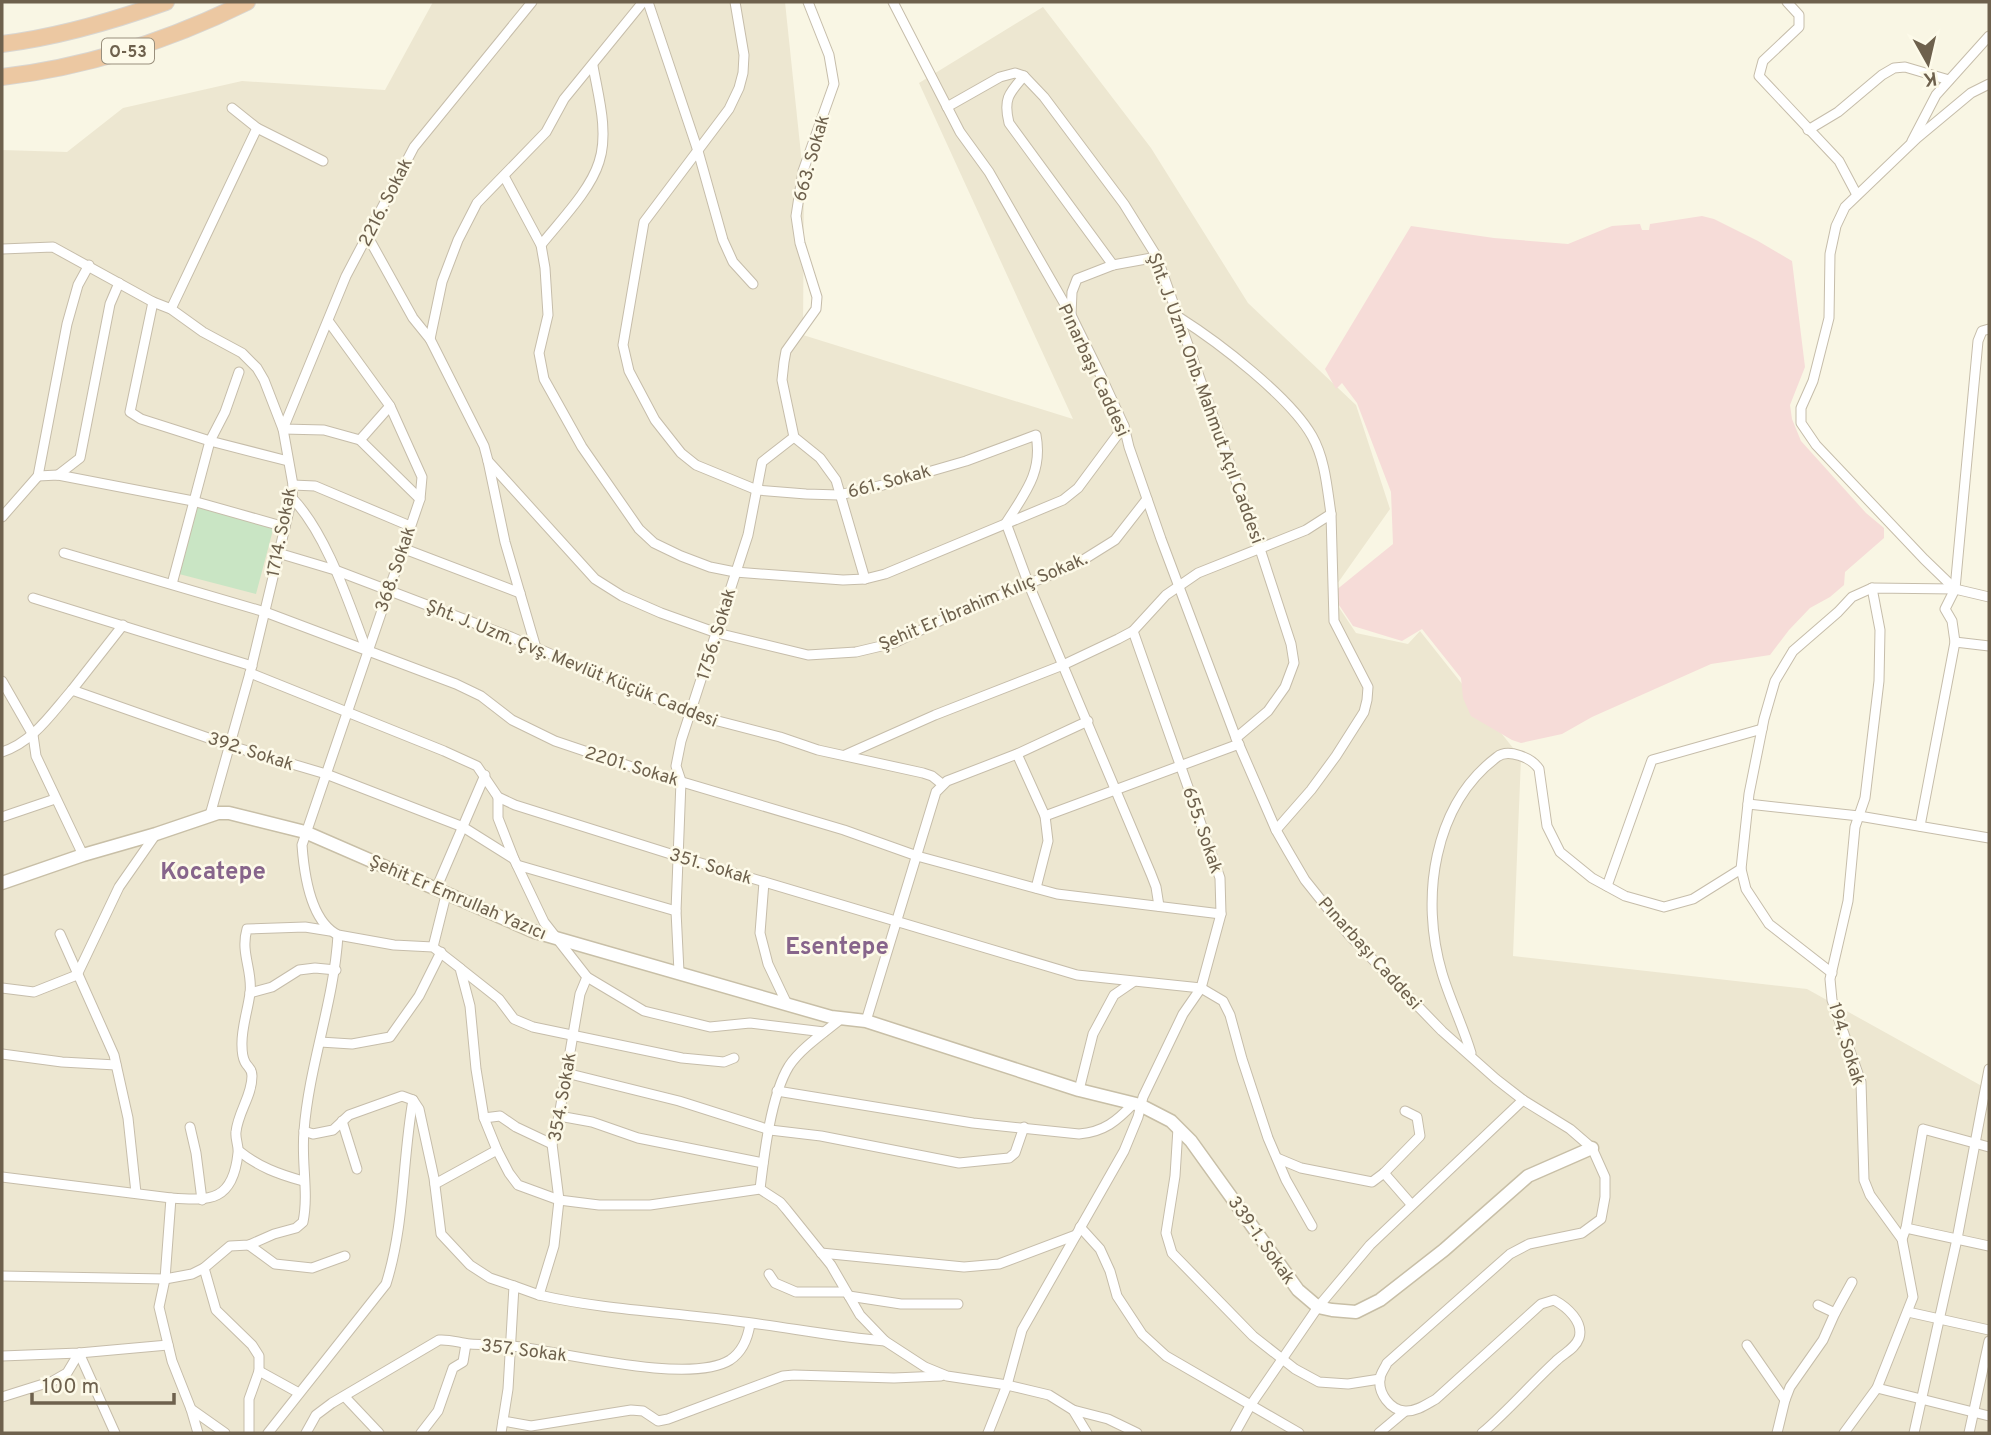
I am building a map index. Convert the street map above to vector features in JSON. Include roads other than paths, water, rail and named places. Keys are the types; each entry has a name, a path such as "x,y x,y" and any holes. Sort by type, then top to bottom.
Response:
{"highway":[{"name":"O-53","path":"2,44 29,41 116,20 166,2"},
{"name":"O-53","path":"2,77 35,73 126,51 207,22 247,2"}],"street":[{"name":"2216. Sokak","path":"283,429 346,276 414,147 533,2"},
{"path":"430,340 442,282 458,240 477,203 546,132 564,99 645,2"},
{"path":"645,2 698,151 723,240 733,262 754,284"},
{"path":"698,151 729,109 743,73 744,55 735,2"},
{"name":"663. Sokak","path":"794,438 782,380 784,362 786,351 816,309 817,297 800,243 796,216 803,171 834,85 829,55 808,2"},
{"name":"Pınarbaşı Caddesi","path":"893,2 960,132 989,172 1071,316 1124,426 1178,585 1238,741 1276,830 1305,880 1349,935 1442,1031 1523,1100 1570,1129 1592,1148 1605,1177 1601,1219 1582,1233 1529,1244 1510,1254 1387,1363 1380,1378"},
{"path":"1787,2 1799,15 1799,27 1763,61 1759,76 1839,162 1857,195"},
{"path":"1909,146 1936,95 1989,36"},
{"path":"541,245 591,180 600,160 602,115 593,66"},
{"path":"1808,130 1838,112 1894,68 1905,67 1949,80"},
{"path":"947,107 1000,77 1015,73 1024,76 1009,93 1005,107 1009,123 1113,265"},
{"name":"Şht. J. Uzm. Onb. Mahmut Açıl Caddesi","path":"1024,76 1044,97 1124,204 1157,257 1260,549 1291,644 1294,663 1285,687 1268,711 1238,741 1045,817"},
{"path":"1955,589 1816,445 1801,423 1801,408 1813,380 1829,318 1830,254 1836,226 1844,207 1971,93 1989,84"},
{"path":"232,108 257,128 323,161"},
{"path":"171,309 257,128"},
{"name":"661. Sokak","path":"698,151 644,222 623,345 629,371 637,387 655,420 681,453 696,465 757,490 839,495 967,461 1036,435 1039,452 1033,480 1006,523"},
{"path":"504,176 541,245 548,314 538,353 544,379 575,434 639,529 654,543 681,556 710,567 735,572 843,580 865,579 885,574 1063,500 1078,488 1124,426"},
{"name":"Şehit Er İbrahim Kılıç Sokak.","path":"368,237 412,318 430,340 484,446 488,461 595,579 622,596 717,633 808,655 856,652 894,643 958,612 1075,565 1115,540 1147,499"},
{"name":"1714. Sokak","path":"2,249 53,247 153,302 171,309 203,332 235,347 249,359 264,380 283,429 293,485 292,498 251,669 210,815"},
{"path":"1071,316 1072,292 1077,279 1113,265 1157,257"},
{"path":"2,517 38,476 67,324 78,285 89,265"},
{"path":"58,475 80,458 110,304 119,283"},
{"path":"153,302 130,412 141,419 210,442 288,461"},
{"path":"1180,318 1203,332 1291,407 1312,436 1325,468 1331,514 1334,621 1368,687 1364,712 1311,790 1276,830"},
{"name":"368. Sokak","path":"329,322 390,406 422,477 420,499 305,832 303,857 308,892 334,934"},
{"path":"1920,826 1955,642 1952,621 1945,609 1955,589 1978,341 1982,331 1989,329"},
{"path":"172,584 210,442 225,412 239,372"},
{"path":"360,440 390,406"},
{"path":"283,429 324,430 360,440 420,499"},
{"path":"794,438 820,458 836,480 865,579"},
{"name":"1756. Sokak","path":"679,972 676,911 681,781 676,766 681,741 748,535 762,462 794,438"},
{"path":"488,461 505,542 536,649"},
{"path":"38,476 58,475 193,501 285,527"},
{"path":"293,485 315,486 410,526"},
{"path":"292,498 313,526 335,570 367,651"},
{"path":"845,755 935,715 1063,665 1133,631 1178,585 1198,573 1306,530 1331,514"},
{"path":"1006,523 1156,887 1159,906"},
{"path":"402,548 520,593"},
{"name":"2201. Sokak","path":"64,553 265,612 367,651 481,696 512,720 555,741 635,768 844,830 917,856 1057,894 1221,914"},
{"name":"Şht. J. Uzm. Çvş. Mevlüt Küçük Caddesi","path":"278,553 388,590 691,714 780,737 818,750 923,773 942,785"},
{"path":"1832,973 1769,924 1746,889 1741,869 1748,804 1762,729 1775,681 1793,651 1852,597 1872,588 1955,589 1989,597"},
{"name":"194. Sokak","path":"1844,1433 1877,1388 1913,1297 1902,1239 1870,1195 1864,1180 1861,1082 1832,1000 1832,973 1848,901 1855,827 1865,798 1879,681 1880,630 1872,588"},
{"path":"33,598 123,625 251,669 477,766 498,797 498,818 515,862 544,922 587,976 644,1011 710,1027 750,1023 824,1032"},
{"path":"2,752 14,748 33,735 123,625"},
{"name":"655. Sokak","path":"988,1433 1007,1385 1022,1330 1124,1151 1137,1104 1183,1014 1201,988 1221,914 1220,878 1133,631"},
{"path":"1955,642 1989,646"},
{"path":"2,681 33,735 36,756 83,855"},
{"name":"392. Sokak","path":"72,690 231,746 326,774 463,827 515,862 676,911"},
{"path":"866,1021 936,792 942,785 1088,721"},
{"path":"1607,886 1652,760 1762,729"},
{"path":"1472,1055 1442,972 1432,906 1433,877 1441,842 1455,805 1478,773 1500,754 1506,752 1534,761 1539,769 1546,826 1560,852 1592,878 1625,896 1664,907 1693,898 1741,869"},
{"path":"1017,754 1045,817 1048,841 1035,888"},
{"path":"320,1042 352,1044 390,1037 419,996 437,949 441,892 463,827 485,775"},
{"name":"351. Sokak","path":"498,797 677,856 1076,975 1201,988"},
{"path":"2,817 55,799"},
{"path":"1748,804 1859,816 1989,838"},
{"name":"Şehit Er Emrullah Yazıcı","path":"2,883 210,815 229,813 305,832 535,932 788,1004 842,1018 866,1021 1079,1090"},
{"path":"2,988 34,992 77,975 119,887 156,834"},
{"path":"764,882 760,933 768,964 788,1004"},
{"path":"2,1177 202,1200 218,1196 230,1184 239,1151 236,1131 238,1120 249,1095 252,1079 252,1070 244,1061 242,1044 250,993 246,963 247,929 305,928 394,945 437,949 499,999 514,1018 534,1027 682,1058 724,1062 734,1058"},
{"path":"60,934 114,1055 128,1118 136,1193"},
{"path":"2,1276 166,1279 192,1274 204,1268 230,1246 249,1245 296,1228 303,1222 304,1131 324,1012 336,970 334,934"},
{"path":"460,968 470,1006 471,1035 484,1118 497,1150 518,1185 559,1200 599,1205 650,1205 760,1189 780,1202 821,1253 860,1315 885,1341 925,1367 947,1376"},
{"path":"250,993 272,987 299,970 336,970"},
{"name":"354. Sokak","path":"539,1295 554,1246 559,1200 552,1144 580,994 587,976"},
{"path":"1079,1090 1093,1034 1114,995 1133,982"},
{"path":"1201,988 1223,1001 1230,1015 1242,1059 1277,1158 1312,1226"},
{"path":"760,1189 777,1091 790,1065 842,1018"},
{"path":"2,1054 62,1062 116,1065"},
{"path":"1914,1433 1957,1239 1989,1069"},
{"path":"566,1073 679,1101 770,1130 821,1136 959,1163 1009,1158 1015,1153 1024,1127"},
{"name":"339-1. Sokak","path":"1079,1090 1153,1110 1178,1128 1219,1178 1298,1290 1318,1307"},
{"path":"777,1091 974,1123 1079,1135 1096,1133 1116,1122 1137,1104"},
{"path":"304,1131 313,1134 333,1130 349,1115 402,1096 413,1100 419,1109 435,1184 441,1234 470,1265 491,1278 539,1295 613,1309 885,1341"},
{"path":"268,1433 386,1284 393,1262 401,1212 413,1100"},
{"path":"1235,1433 1281,1358 1318,1307 1370,1245 1523,1100"},
{"path":"1277,1158 1301,1168 1372,1182 1420,1136 1417,1117 1405,1111"},
{"path":"484,1118 500,1116 552,1144"},
{"path":"559,1116 592,1122 638,1138 763,1163"},
{"path":"342,1121 357,1169"},
{"path":"190,1127 197,1153 202,1200"},
{"path":"1178,1128 1175,1175 1166,1233 1172,1253 1253,1336 1295,1369 1319,1382 1348,1384 1380,1378 1383,1396 1392,1406 1404,1412"},
{"path":"1902,1239 1923,1129 1989,1147"},
{"path":"1318,1307 1356,1312 1380,1300 1444,1250 1528,1175 1592,1148"},
{"path":"435,1184 497,1150"},
{"path":"239,1151 273,1173 303,1181"},
{"path":"1384,1173 1411,1205"},
{"path":"171,1198 166,1279 159,1307 168,1345 198,1433"},
{"path":"1906,1228 1989,1246"},
{"path":"821,1253 964,1267 999,1264 1078,1231 1100,1249 1117,1296 1142,1334 1166,1356 1299,1433"},
{"path":"249,1245 275,1264 312,1268 345,1256"},
{"path":"204,1268 216,1310 252,1345 259,1356 259,1371 249,1399 248,1433"},
{"path":"769,1274 775,1283 796,1292 848,1294 901,1304 958,1304"},
{"path":"1777,1433 1790,1387 1823,1340 1852,1282"},
{"path":"501,1433 512,1346 514,1286"},
{"path":"1379,1433 1404,1412 1416,1410 1436,1399 1541,1304 1554,1300 1564,1305 1579,1324 1579,1337 1573,1348 1558,1359 1482,1433"},
{"path":"1818,1305 1835,1313"},
{"path":"1908,1312 1989,1331"},
{"name":"357. Sokak","path":"306,1433 316,1415 439,1340 512,1346 659,1369 705,1368 730,1360 743,1347 750,1324"},
{"path":"1969,1433 1989,1340"},
{"path":"421,1433 438,1411 453,1368 463,1362 466,1343"},
{"path":"2,1356 168,1345"},
{"path":"1747,1345 1785,1400"},
{"path":"2,1397 53,1381 67,1373 79,1353"},
{"path":"79,1353 115,1433"},
{"path":"259,1371 299,1393"},
{"path":"503,1421 549,1428 631,1410 643,1411 658,1421 794,1375 894,1378 947,1376 1007,1385 1049,1395 1073,1410 1108,1419 1137,1433"},
{"path":"1877,1388 1989,1416"},
{"path":"345,1397 379,1433"},
{"path":"191,1409 225,1433"},
{"path":"1073,1410 1087,1433"}],"district":[{"name":"Kocatepe","path":"213,871"},
{"name":"Esentepe","path":"837,946"}]}
